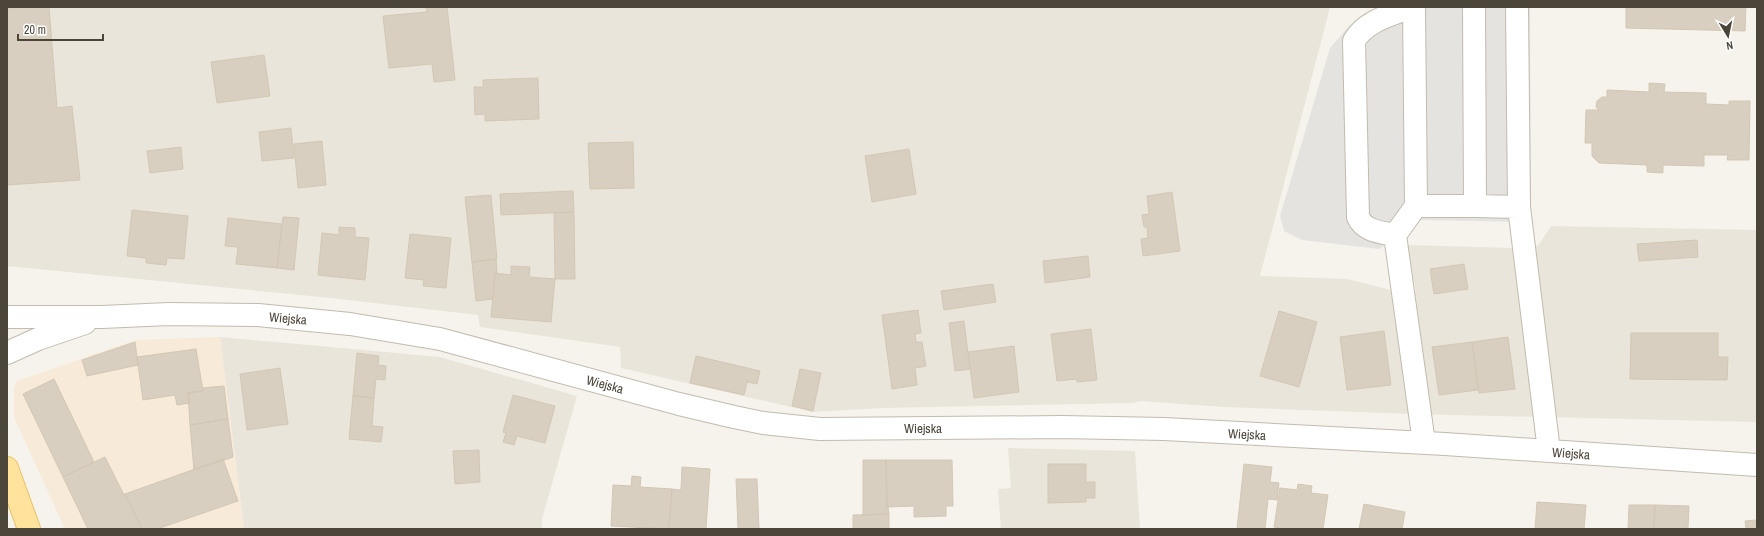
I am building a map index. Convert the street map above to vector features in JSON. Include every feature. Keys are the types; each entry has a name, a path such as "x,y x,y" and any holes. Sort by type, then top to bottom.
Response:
{"main road":[{"path":"7,468 29,529"},
{"path":"7,508 19,529"}],"street":[{"path":"1395,235 1368,229 1361,224 1358,216 1354,41 1359,32 1372,24 1413,7 1416,206 1395,235 1424,443"},
{"path":"1474,7 1475,206"},
{"path":"1517,7 1519,207 1549,452"},
{"path":"1416,206 1519,207"},
{"name":"Wiejska","path":"7,317 102,317 169,314 258,315 350,324 440,339 679,404 763,424 820,429 1062,427 1164,429 1424,443 1757,465"},
{"name":"Wiejska","path":"7,353 38,339 102,317"}],"shaded area":[{"path":"7,7 1330,7 1260,276 1347,279 1398,292 1416,292 1407,245 1512,248 1538,246 1551,226 1757,230 1757,422 1412,414 1224,407 1140,401 1133,403 882,408 813,412 621,368 620,347 480,327 478,315 331,298 7,266"},
{"path":"1381,7 1530,7 1531,222 1421,220 1379,249 1302,240 1284,231 1280,216 1330,48 1349,26"},
{"path":"220,337 440,357 577,396 542,519 542,529 244,529"},
{"path":"220,337 244,529 65,529 14,417 14,387 17,381 136,340"},
{"path":"1008,448 1135,451 1140,529 1001,529 998,489 1011,488"}],"building":[{"path":"49,7 57,108 72,106 80,180 7,185 7,8"},
{"path":"426,7 447,7 455,80 434,82 432,64 389,68 383,16 427,12"},
{"path":"1626,7 1746,7 1745,31 1626,28"},
{"path":"264,55 270,96 217,103 211,62"},
{"path":"538,78 539,119 485,121 485,114 475,115 474,87 483,87 483,80"},
{"path":"1649,83 1665,84 1664,92 1706,93 1706,104 1729,105 1729,101 1750,101 1749,160 1727,160 1728,155 1704,155 1704,166 1663,165 1663,173 1647,172 1647,165 1599,163 1592,156 1592,143 1585,143 1586,110 1599,110 1596,107 1597,101 1602,97 1607,97 1607,90 1649,92"},
{"path":"291,128 294,158 262,161 259,132"},
{"path":"322,141 326,185 298,188 294,144"},
{"path":"633,142 634,188 590,189 588,143"},
{"path":"181,147 183,169 150,173 147,151"},
{"path":"909,149 916,194 872,202 865,156"},
{"path":"573,191 574,212 501,215 500,194"},
{"path":"1172,192 1180,251 1143,256 1141,239 1148,238 1147,227 1144,227 1142,215 1149,214 1147,196"},
{"path":"491,195 497,259 472,262 465,197"},
{"path":"132,210 188,216 184,259 167,258 166,265 146,263 146,258 127,256"},
{"path":"574,212 575,279 555,279 554,213"},
{"path":"283,217 299,218 294,270 277,268"},
{"path":"228,218 282,224 277,268 236,264 238,247 225,246"},
{"path":"339,227 355,228 355,237 369,238 365,280 318,275 322,233 339,235"},
{"path":"410,234 451,238 446,288 423,286 424,280 405,278"},
{"path":"1697,240 1698,257 1639,261 1637,244"},
{"path":"1088,256 1090,277 1045,283 1043,261"},
{"path":"496,259 497,274 495,273 493,299 476,301 472,262"},
{"path":"1464,264 1468,289 1434,294 1430,269"},
{"path":"511,266 530,267 529,277 555,279 551,322 491,317 495,273 511,275"},
{"path":"993,284 996,302 944,310 941,291"},
{"path":"918,310 921,333 915,334 916,342 922,342 926,366 915,368 917,385 892,389 882,315"},
{"path":"1279,311 1317,322 1299,387 1260,376"},
{"path":"964,321 970,369 955,371 949,323"},
{"path":"1091,329 1097,380 1077,382 1077,379 1057,381 1051,334"},
{"path":"1384,331 1391,385 1347,390 1340,337"},
{"path":"1631,333 1718,333 1718,357 1728,357 1727,380 1630,379"},
{"path":"1508,337 1515,389 1479,393 1472,342"},
{"path":"135,342 138,365 87,376 82,360"},
{"path":"1472,342 1478,390 1439,395 1432,347"},
{"path":"1014,346 1019,392 974,398 968,352"},
{"path":"196,349 203,391 188,393 190,403 177,405 175,395 143,400 137,357"},
{"path":"357,353 379,356 378,365 386,366 385,380 376,379 374,398 353,396"},
{"path":"696,356 760,371 757,384 747,382 744,395 690,383"},
{"path":"280,368 288,424 247,430 240,374"},
{"path":"800,369 821,373 813,411 792,406"},
{"path":"54,379 94,462 63,477 23,394"},
{"path":"224,386 228,419 190,425 188,393 203,391 202,388"},
{"path":"513,395 555,406 545,443 517,436 514,445 503,442 506,433 503,432"},
{"path":"353,396 374,398 372,426 383,427 381,442 349,439"},
{"path":"228,419 233,457 194,470 190,425"},
{"path":"479,450 480,482 455,484 453,451"},
{"path":"105,457 142,529 88,529 63,477"},
{"path":"223,459 238,501 157,529 142,529 125,494"},
{"path":"863,460 886,460 887,507 889,514 863,515"},
{"path":"886,460 952,460 953,506 946,506 946,516 914,517 914,506 887,507"},
{"path":"1048,464 1086,464 1086,482 1095,482 1095,498 1086,498 1086,502 1048,503"},
{"path":"1244,464 1272,467 1270,482 1279,483 1277,500 1268,499 1265,529 1237,529"},
{"path":"682,467 710,469 706,529 669,529 672,489 681,490"},
{"path":"632,476 641,477 640,487 672,489 669,529 611,526 613,485 631,486"},
{"path":"736,479 757,479 759,529 738,529"},
{"path":"1298,484 1312,486 1311,493 1328,495 1323,529 1289,529 1274,527 1280,488 1297,490"},
{"path":"1537,502 1586,505 1584,529 1535,529"},
{"path":"1364,504 1405,512 1402,529 1359,529"},
{"path":"1629,505 1655,505 1654,529 1628,529"},
{"path":"1655,505 1689,506 1688,529 1654,529"},
{"path":"889,514 889,529 853,529 853,515"},
{"path":"1757,520 1757,529 1746,529 1745,521"}]}
